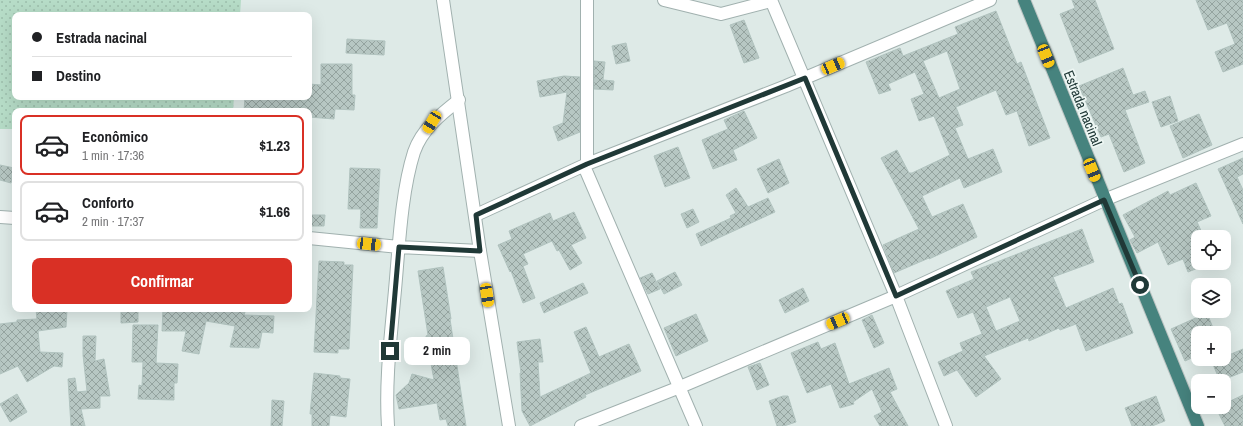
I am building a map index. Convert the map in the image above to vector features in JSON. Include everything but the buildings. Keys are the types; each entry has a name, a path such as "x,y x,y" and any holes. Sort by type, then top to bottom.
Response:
{"highway":[{"name":"Estrada nacinal","path":"1024,0 1104,200 1198,426"}],"street":[{"path":"443,0 476,215 480,251 509,426"},
{"path":"587,0 585,165 696,426"},
{"path":"664,0 721,14 771,0 896,296 946,426"},
{"path":"476,215 585,165 805,78 990,0"},
{"path":"388,426 386,396 399,247 404,203 415,151 432,122 459,100"},
{"path":"581,426 680,387 896,296 1104,200 1243,144"},
{"path":"0,217 12,218"},
{"path":"312,238 399,247 480,251"}],"green space":[{"path":"0,0 241,0 240,12 12,12 12,100 234,100 233,108 12,108 12,129 0,129"}],"route":[{"path":"390,351 399,247 480,251 476,215 587,164 805,78 896,296 1104,200 1140,285"}]}
